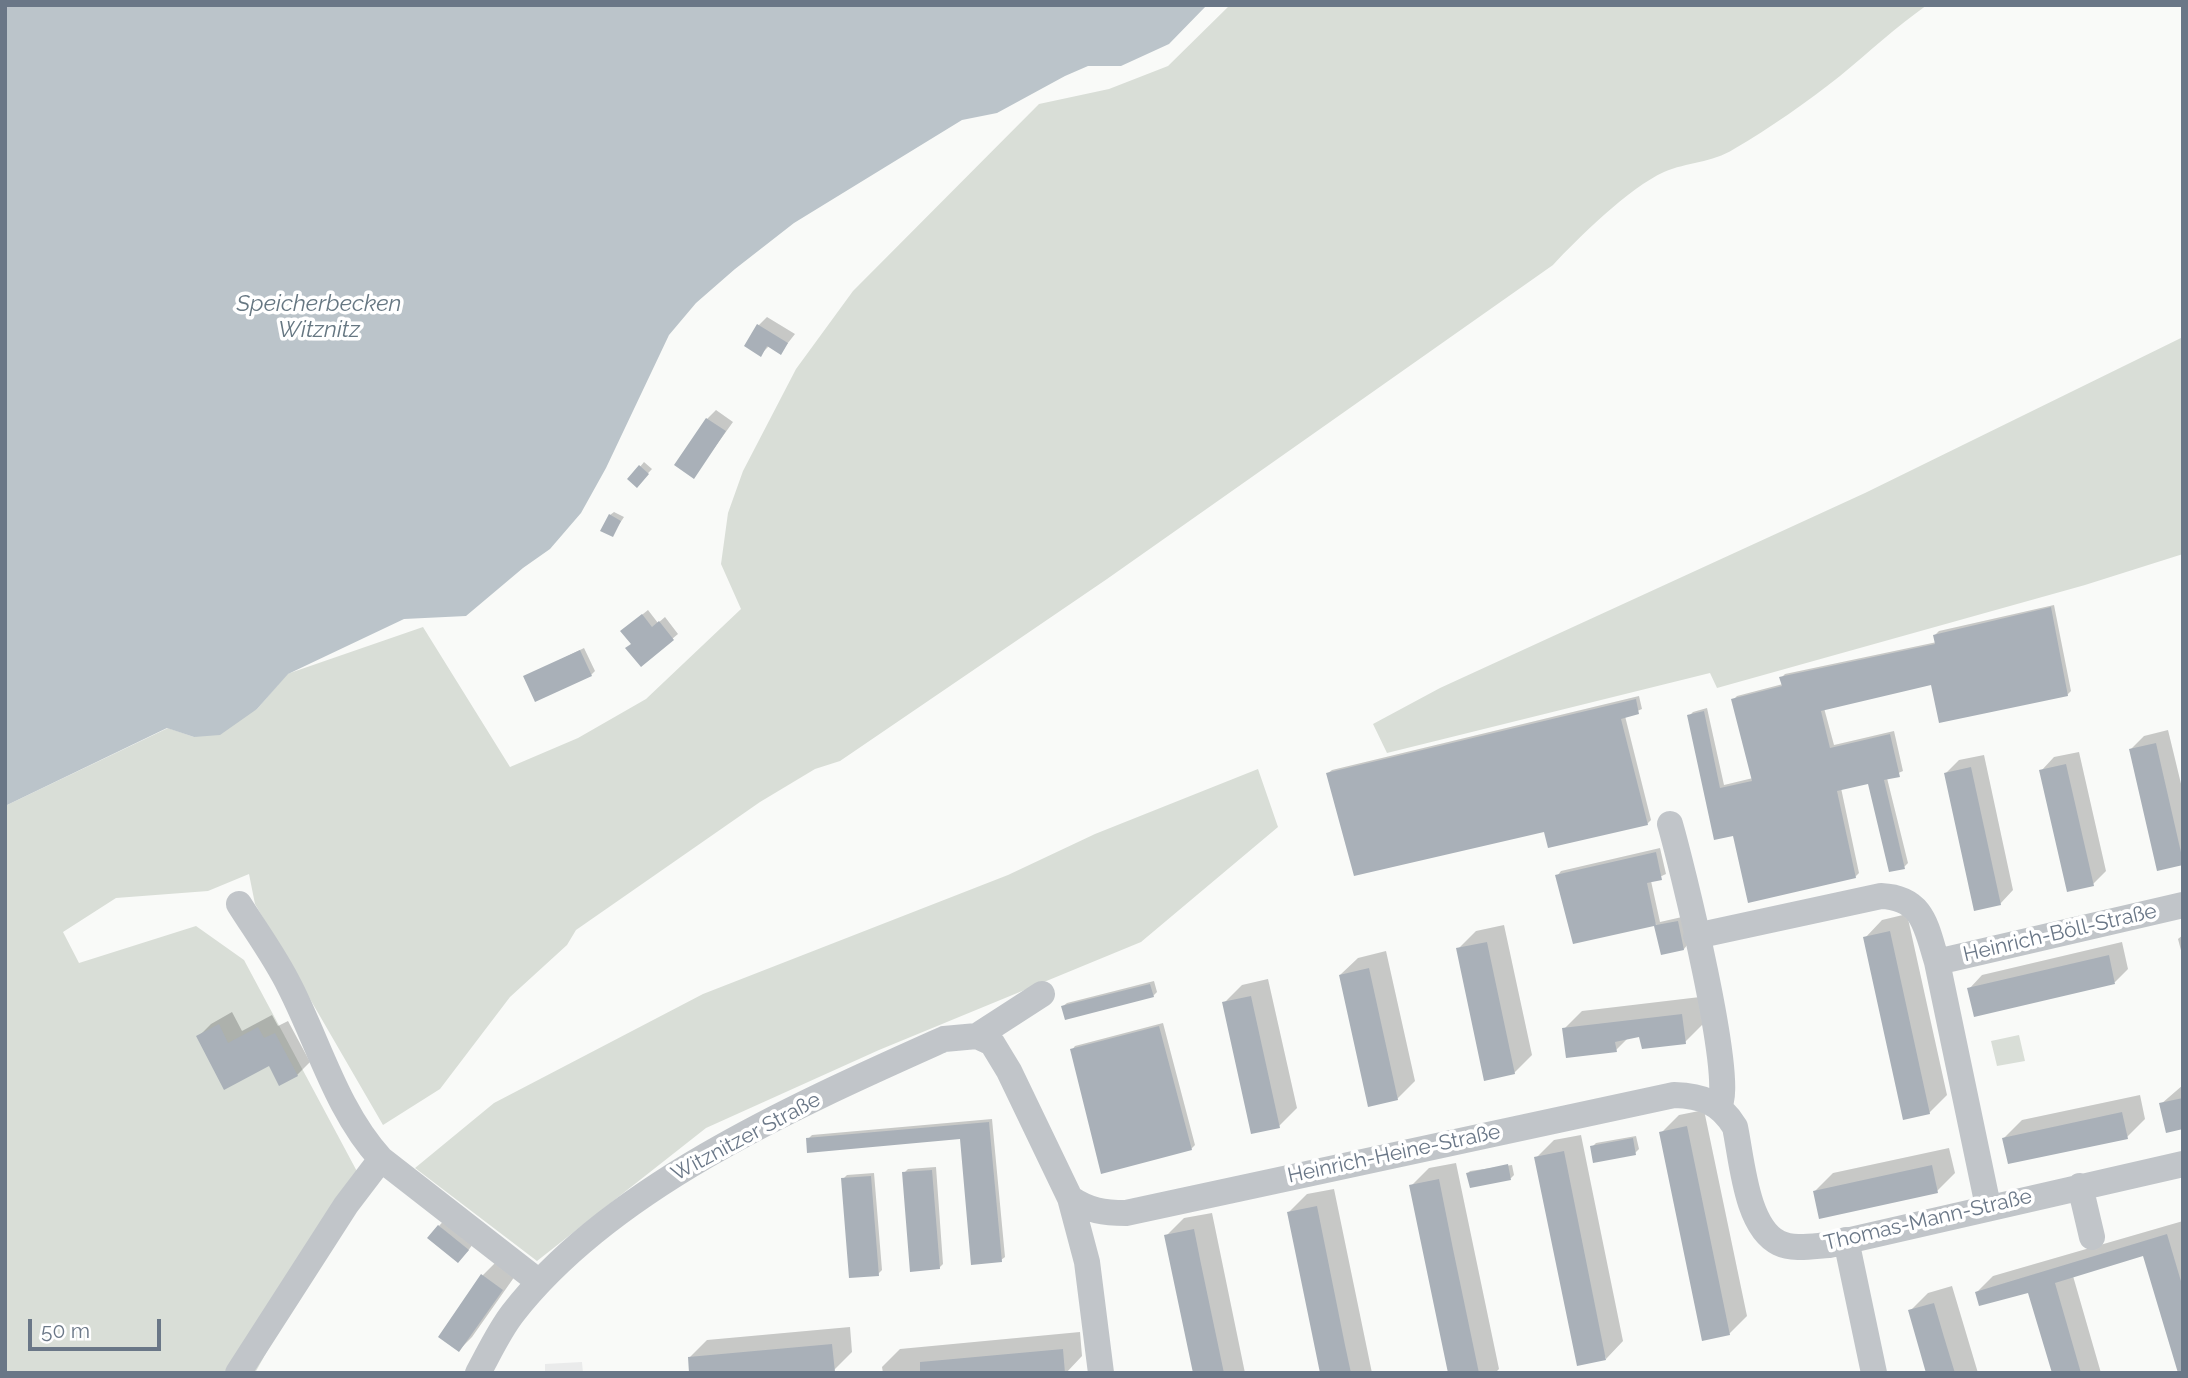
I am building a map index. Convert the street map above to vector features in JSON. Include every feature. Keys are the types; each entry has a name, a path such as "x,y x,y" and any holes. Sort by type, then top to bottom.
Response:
{"street":[{"path":"1670,824 1722,1054 1723,1097 1719,1106"},
{"name":"Heinrich-Böll-Straße","path":"1696,936 1857,900 1899,897 1919,913 1937,962 1989,1206"},
{"path":"239,904 290,986 334,1084 370,1147 381,1159 539,1282"},
{"name":"Heinrich-Böll-Straße","path":"1937,962 2183,905"},
{"name":"Witznitzer Straße","path":"478,1373 511,1315 539,1282 624,1209 665,1179 814,1100 913,1053 944,1040 976,1036 1041,994"},
{"path":"976,1036 992,1043 1009,1071 1070,1198 1087,1262 1101,1373"},
{"name":"Heinrich-Heine-Straße","path":"1070,1198 1084,1208 1103,1213 1126,1213 1674,1095 1706,1098 1719,1106"},
{"name":"Thomas-Mann-Straße","path":"1719,1106 1735,1127 1753,1213 1764,1231 1780,1243 1804,1247 1846,1240 2183,1164"},
{"path":"238,1373 346,1205 381,1159"},
{"path":"2080,1186 2092,1237"},
{"path":"1846,1240 1874,1373"}],"shaded area":[{"path":"1230,5 1927,5 1827,86 1726,154 1682,166 1650,179 1590,227 1553,265 1107,579 840,761 815,769 760,802 576,930 567,945 510,997 440,1089 383,1125 255,904 249,874 208,891 116,898 63,932 79,963 196,926 244,960 368,1192 301,1290 255,1373 5,1373 5,806 168,728 194,737 257,709 287,674 423,627 510,767 578,738 646,699 741,609 721,564 728,513 743,471 796,369 853,291 1039,104 1109,89 1168,66"},
{"path":"2183,337 2183,554 2085,585 1717,688 1710,673 1387,753 1373,724 1440,688 1865,493"},
{"path":"1258,769 1278,827 1141,942 879,1050 706,1128 537,1261 415,1168 494,1103 703,994 1008,875 1095,834"},
{"path":"2019,1035 2025,1061 1997,1066 1991,1041"},
{"path":"582,1362 583,1373 545,1373 545,1364"}],"water":[{"name":"Speicherbecken Witznitz","path":"5,5 1207,5 1169,44 1121,66 1088,66 997,113 962,120 794,223 735,269 696,303 669,335 606,468 581,513 550,549 466,616 404,619 288,674 257,709 220,735 194,737 167,728 5,806"}],"building":[{"path":"757,324 788,343 781,355 767,346 761,357 744,346"},
{"path":"706,418 726,431 694,479 674,465"},
{"path":"639,465 649,474 637,488 627,479"},
{"path":"609,514 621,521 613,537 600,531"},
{"path":"2051,607 2068,696 1939,723 1931,685 1821,711 1830,748 1890,734 1900,777 1884,780 1905,869 1889,872 1868,784 1837,791 1856,878 1748,903 1733,836 1714,840 1687,715 1704,711 1720,788 1752,781 1731,699 1782,686 1779,677 1935,644 1933,635"},
{"path":"642,614 652,627 659,621 674,640 641,667 625,648 631,644 620,631"},
{"path":"580,650 592,676 535,702 523,676"},
{"path":"1636,699 1639,714 1621,719 1648,825 1548,848 1544,832 1354,876 1326,773"},
{"path":"2156,743 2183,861 2183,865 2157,871 2129,749"},
{"path":"2066,764 2094,886 2067,892 2039,770"},
{"path":"1971,767 2001,905 1974,911 1944,773"},
{"path":"1656,852 1662,880 1647,883 1656,925 1678,921 1684,950 1661,955 1654,926 1573,944 1555,875"},
{"path":"1890,931 1930,1114 1903,1120 1863,937"},
{"path":"1487,942 1515,1074 1484,1081 1456,948"},
{"path":"2109,955 2115,984 1974,1017 1967,988"},
{"path":"1369,968 1398,1100 1368,1107 1339,975"},
{"path":"1150,984 1154,997 1065,1020 1061,1006"},
{"path":"1251,996 1280,1128 1251,1134 1222,1002"},
{"path":"1682,1014 1686,1044 1642,1049 1639,1037 1615,1042 1617,1052 1566,1058 1562,1028"},
{"path":"219,1024 228,1043 258,1027 264,1038 275,1033 298,1076 279,1086 269,1066 224,1090 196,1036"},
{"path":"1159,1026 1192,1150 1101,1174 1070,1049"},
{"path":"2183,1098 2183,1129 2166,1133 2159,1103"},
{"path":"2122,1112 2128,1139 2008,1164 2002,1138"},
{"path":"989,1122 1002,1262 971,1265 960,1139 807,1153 806,1138"},
{"path":"1687,1126 1730,1335 1702,1341 1659,1132"},
{"path":"1633,1138 1636,1155 1593,1163 1590,1146"},
{"path":"1564,1151 1606,1360 1577,1366 1534,1157"},
{"path":"1508,1164 1511,1180 1470,1188 1466,1173"},
{"path":"1932,1165 1938,1193 1819,1219 1813,1191"},
{"path":"932,1170 940,1269 910,1272 902,1172"},
{"path":"871,1176 879,1276 849,1278 841,1178"},
{"path":"1439,1179 1479,1373 1448,1373 1409,1185"},
{"path":"1317,1206 1351,1373 1320,1373 1287,1212"},
{"path":"438,1225 469,1250 458,1263 427,1238"},
{"path":"1194,1229 1224,1373 1193,1373 1164,1235"},
{"path":"2167,1234 2183,1288 2183,1373 2178,1373 2143,1256 2055,1283 2081,1373 2052,1373 2028,1293 1979,1306 1975,1292"},
{"path":"481,1274 503,1290 459,1352 438,1337"},
{"path":"1934,1303 1955,1373 1926,1373 1908,1310"},
{"path":"832,1344 835,1372 689,1373 688,1357"},
{"path":"1063,1349 1065,1373 920,1373 920,1362"}]}
